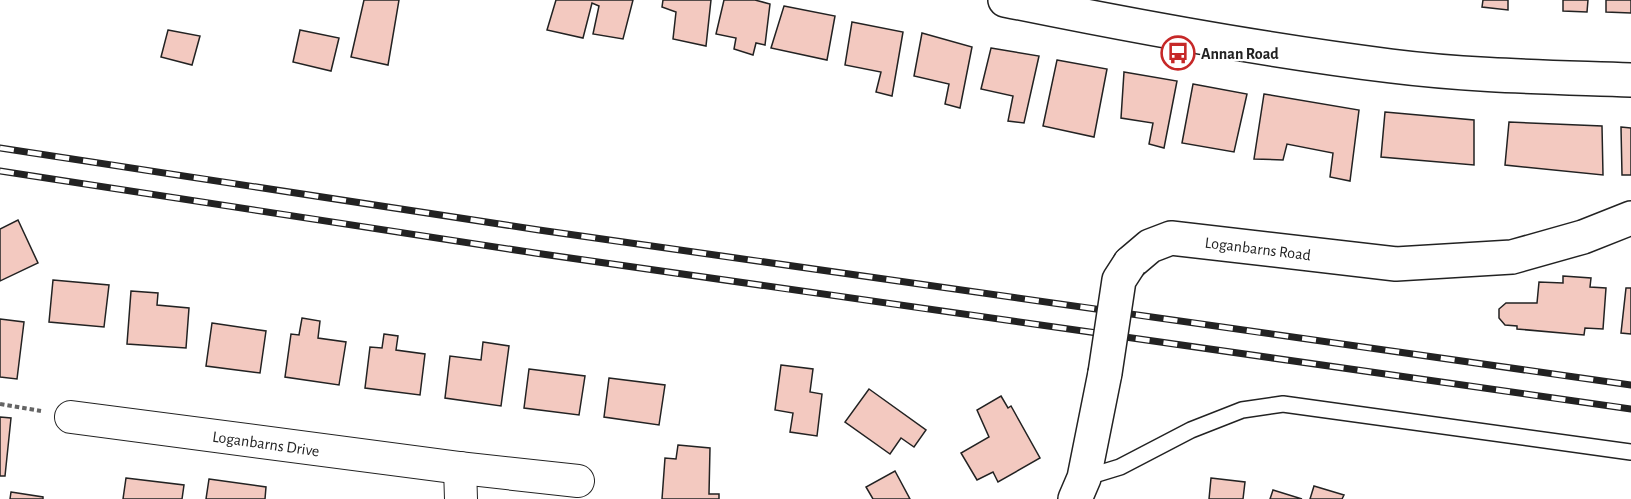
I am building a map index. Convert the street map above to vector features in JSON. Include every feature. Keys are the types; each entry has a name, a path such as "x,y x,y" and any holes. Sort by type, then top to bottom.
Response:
{"street":[{"path":"1005,0 1185,33 1391,66 1521,76 1631,80"},
{"name":"Loganbarns Road","path":"1080,489 1105,373 1119,280 1130,262 1150,246 1171,238 1396,264 1512,257 1583,237 1631,218"},
{"name":"Loganbarns Drive","path":"71,417 460,468 578,481"},
{"path":"460,468 461,499"}],"lane":[{"path":"1080,489 1191,430 1242,410 1283,404 1631,452"}],"path":[{"path":"0,404 71,417"}],"building":[{"path":"364,0 399,0 388,65 351,57"},
{"path":"556,0 633,0 623,39 593,34 599,6 592,3 583,38 547,30"},
{"path":"663,0 711,0 706,46 673,39 676,12 662,7"},
{"path":"724,0 755,0 770,4 765,45 756,43 753,55 734,49 736,38 716,34"},
{"path":"1483,0 1508,0 1508,10 1482,7"},
{"path":"1563,0 1588,0 1587,12 1563,11"},
{"path":"1606,0 1631,0 1631,13 1606,12"},
{"path":"784,6 835,16 827,60 771,48"},
{"path":"852,22 903,32 892,96 876,92 881,72 845,65"},
{"path":"168,30 200,36 192,65 161,57"},
{"path":"300,30 339,38 331,71 293,62"},
{"path":"922,33 972,47 960,108 945,104 949,84 914,76"},
{"path":"991,48 1039,56 1024,123 1008,121 1013,96 981,89"},
{"path":"1057,60 1107,69 1094,137 1043,126"},
{"path":"1124,72 1177,81 1164,148 1149,144 1153,123 1121,118"},
{"path":"1193,84 1247,94 1234,152 1182,143"},
{"path":"1264,94 1359,110 1350,181 1330,177 1333,153 1287,144 1283,160 1254,159"},
{"path":"1385,112 1474,120 1474,165 1381,157"},
{"path":"1509,122 1602,126 1603,175 1505,165"},
{"path":"1621,127 1631,128 1631,175 1622,175"},
{"path":"18,220 38,263 0,281 0,229"},
{"path":"1563,276 1591,278 1590,287 1606,288 1603,329 1585,328 1584,335 1517,329 1517,326 1505,325 1499,318 1499,309 1506,303 1537,303 1539,282 1563,283"},
{"path":"53,280 109,285 104,327 49,322"},
{"path":"1626,288 1631,288 1631,334 1621,333"},
{"path":"131,291 158,293 157,305 189,308 186,348 127,344"},
{"path":"302,318 320,321 318,338 346,342 339,385 285,377 291,334 299,335"},
{"path":"0,319 24,322 17,379 0,377"},
{"path":"212,323 266,331 260,373 206,366"},
{"path":"384,334 398,336 396,350 425,354 420,395 365,388 370,347 382,348"},
{"path":"483,342 509,346 501,406 445,398 450,356 481,360"},
{"path":"781,365 813,369 810,392 822,394 817,436 790,432 793,413 775,410"},
{"path":"529,369 585,376 579,415 524,408"},
{"path":"609,378 665,385 659,425 604,417"},
{"path":"869,389 926,430 914,447 901,438 890,454 845,422"},
{"path":"1001,396 1008,408 1011,406 1040,458 998,482 993,472 977,480 961,453 989,437 977,410"},
{"path":"0,417 11,418 5,476 0,476"},
{"path":"678,445 710,448 709,494 719,494 719,499 662,499 665,458 676,459"},
{"path":"895,471 910,499 873,499 866,487"},
{"path":"126,478 184,485 182,499 123,499"},
{"path":"1211,478 1245,482 1243,499 1209,499"},
{"path":"209,479 266,487 265,499 206,499"},
{"path":"1314,486 1344,495 1342,499 1310,499"},
{"path":"1273,490 1302,499 1270,499"},
{"path":"11,492 43,497 43,499 10,499"}],"railway":[{"path":"0,148 539,230 1631,385"},
{"path":"0,171 535,253 1631,409"}],"place":[{"name":"Annan Road","path":"1178,53"}]}
